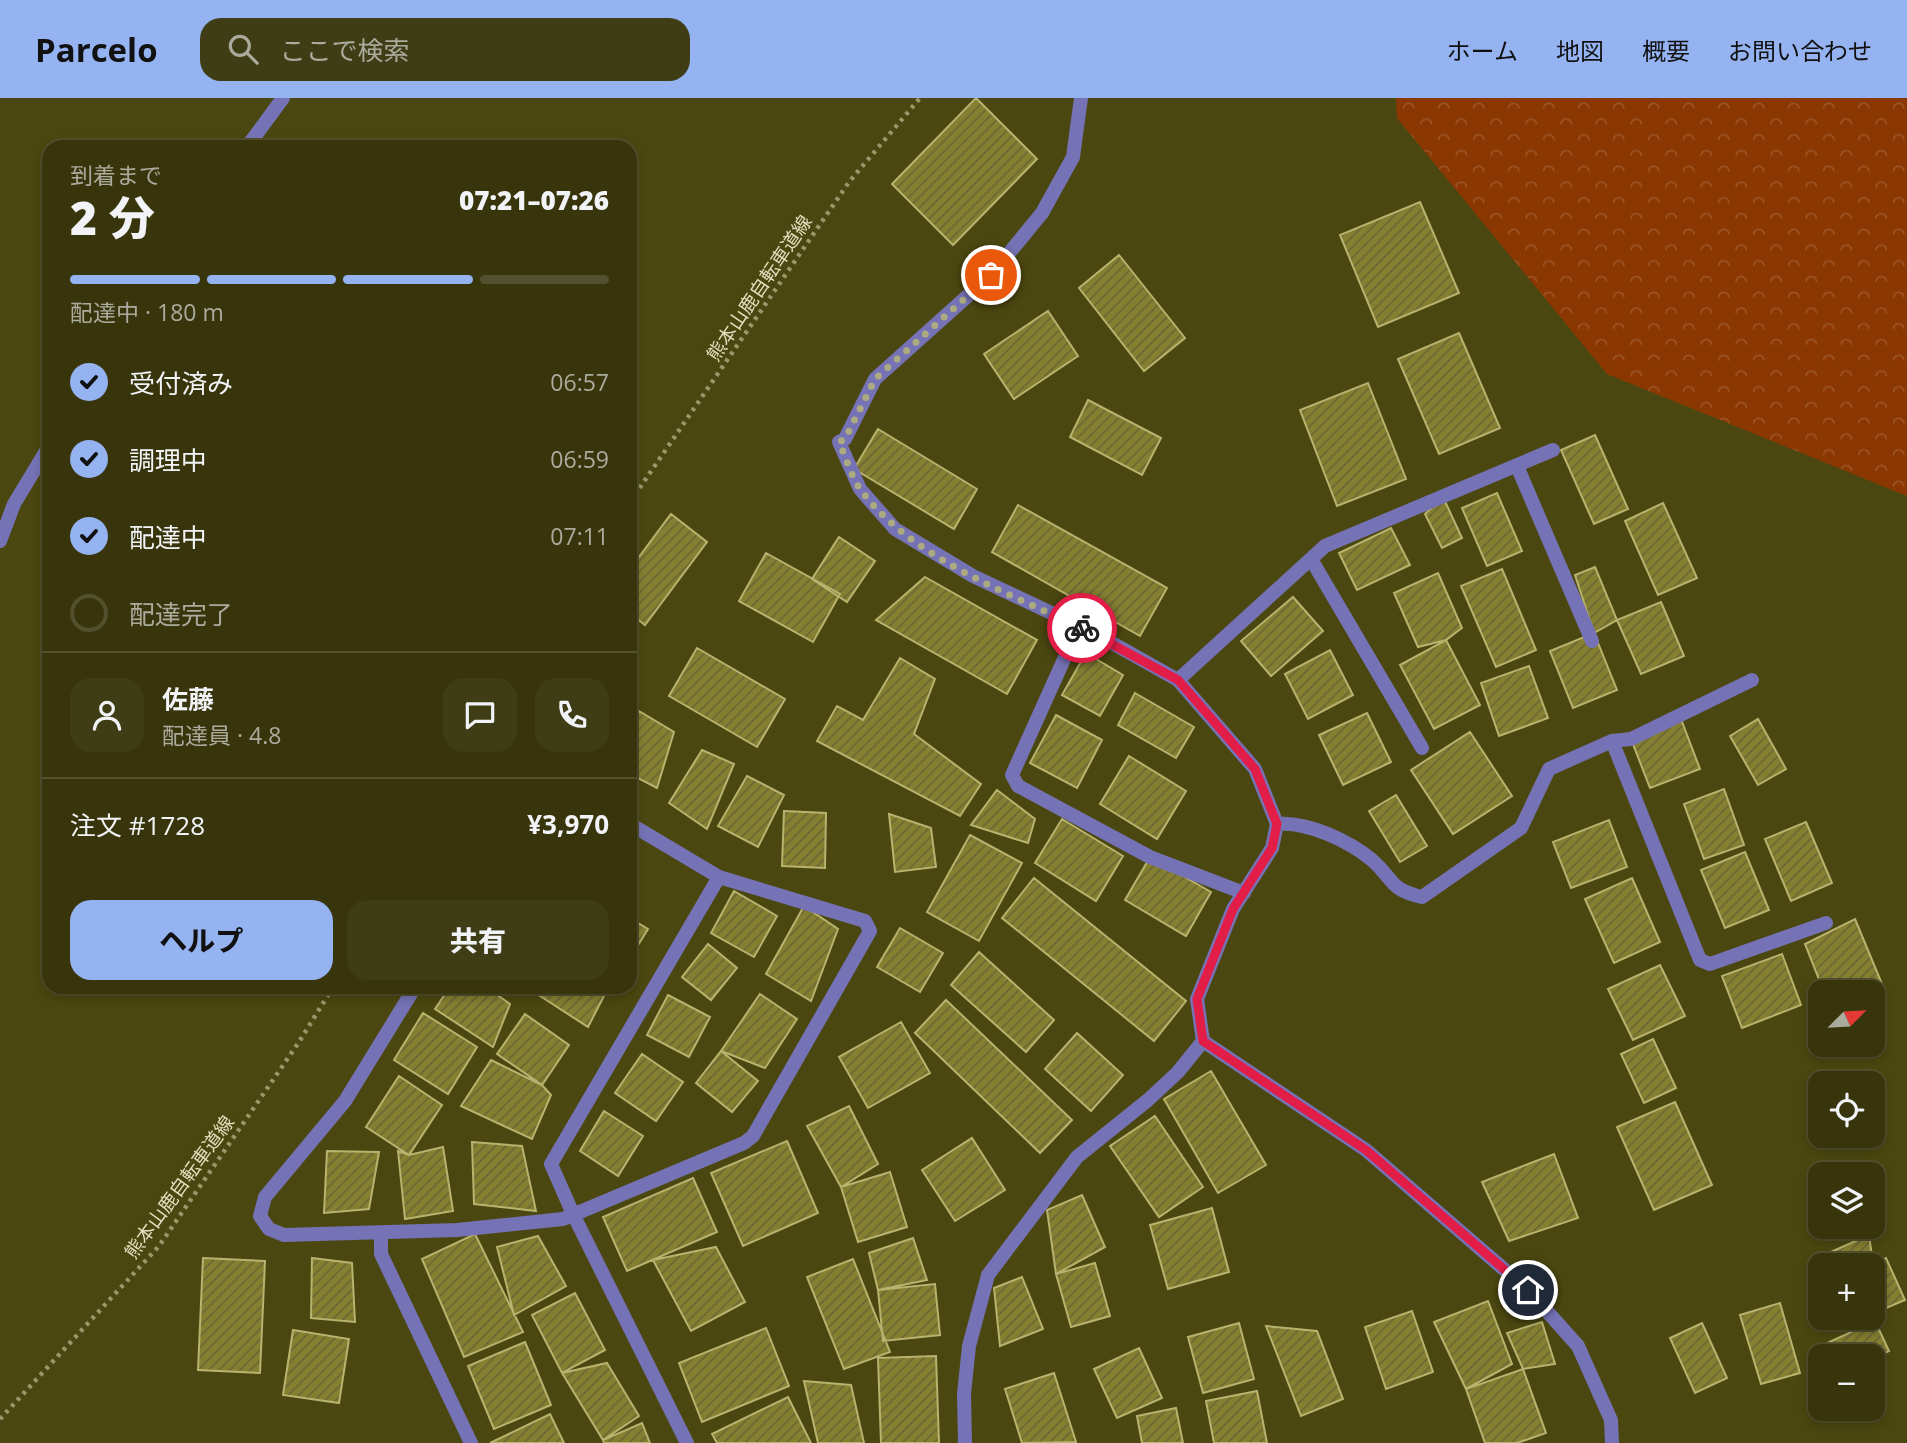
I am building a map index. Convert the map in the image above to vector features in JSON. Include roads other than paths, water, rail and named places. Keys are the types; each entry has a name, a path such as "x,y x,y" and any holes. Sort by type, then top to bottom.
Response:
{"street":[{"path":"252,140 283,98"},
{"path":"1081,98 1073,157 1042,213 991,275 875,379 845,439 839,442 860,489 895,529 973,576 1079,626 1178,680 1255,769 1277,824 1272,848 1233,909 1197,999 1203,1041 1366,1150 1528,1290 1578,1346 1611,1420 1612,1443"},
{"path":"1178,680 1325,546 1553,450"},
{"path":"0,541 14,504 42,458"},
{"path":"1517,466 1592,642"},
{"path":"1311,559 1422,748"},
{"path":"1079,626 1012,775 1018,786 1150,857 1244,893"},
{"path":"1277,824 1290,822 1335,838 1371,860 1401,892 1422,897 1521,828 1549,769 1612,741 1630,738 1752,680"},
{"path":"1612,741 1700,960 1710,964 1826,923"},
{"path":"411,994 345,1101 265,1198 260,1216 269,1229 284,1235 381,1233 457,1230 563,1219 744,1143 753,1136 870,931 865,921 719,877 637,828"},
{"path":"687,1443 573,1214 551,1164 719,877"},
{"path":"965,1443 964,1394 969,1346 988,1275 1077,1157 1168,1081 1203,1041"},
{"path":"381,1233 381,1254 471,1443"}]}
